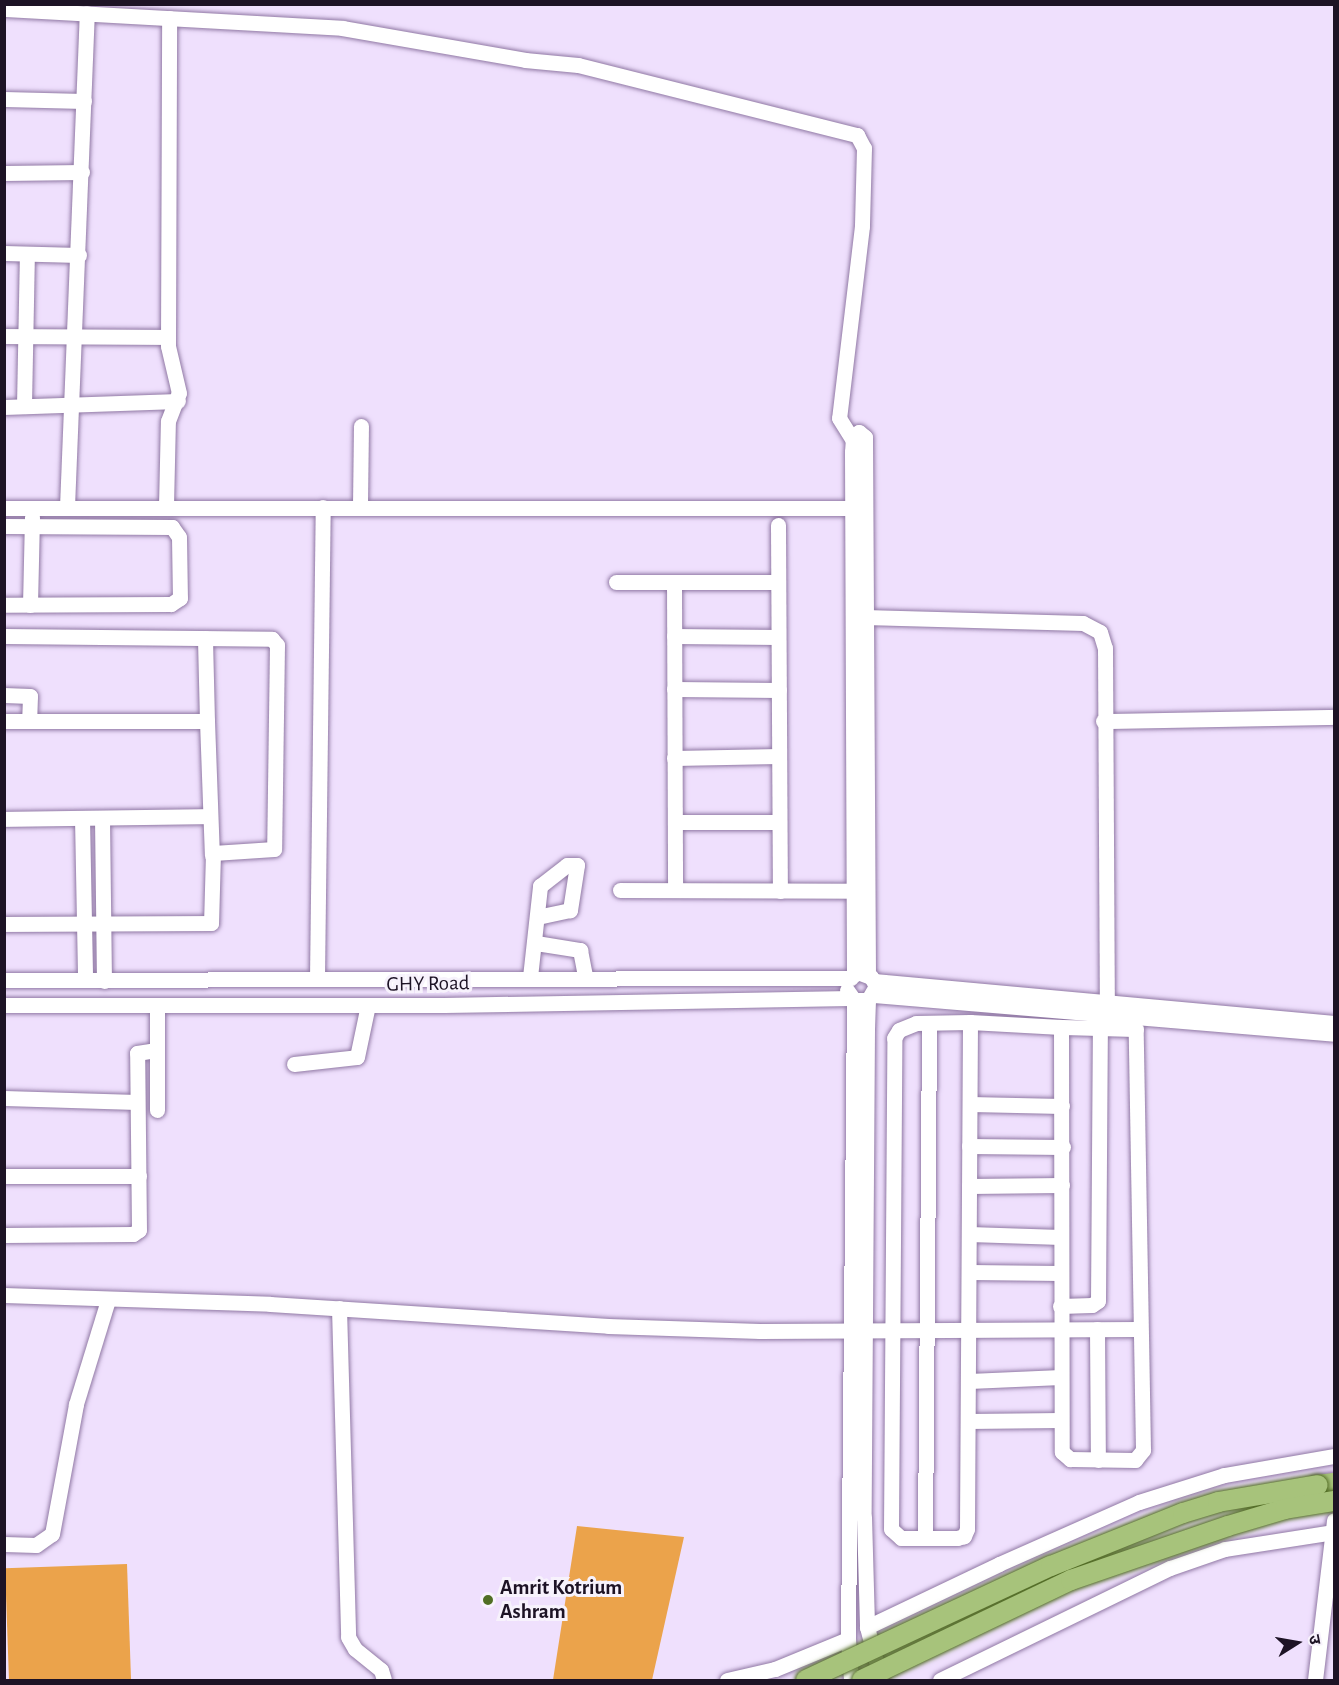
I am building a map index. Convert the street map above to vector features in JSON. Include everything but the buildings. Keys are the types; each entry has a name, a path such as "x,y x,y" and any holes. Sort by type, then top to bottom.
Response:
{"main road":[{"path":"806,1680 1051,1566 1183,1513 1218,1502 1335,1483"},
{"path":"862,1680 1071,1580 1228,1526 1285,1509 1335,1501"}],"street":[{"path":"4,9 24,7 87,13 148,10 169,18 235,12 578,65 857,135 864,148 862,226 840,418 853,440"},
{"path":"67,507 70,405 76,335 87,13"},
{"path":"166,506 168,421 178,401 168,337 169,18"},
{"path":"4,99 84,101"},
{"path":"4,173 82,172"},
{"path":"4,253 79,255"},
{"path":"24,406 27,254"},
{"path":"4,336 168,337"},
{"path":"4,407 178,401"},
{"path":"360,506 361,426"},
{"path":"851,1680 848,1639 857,1327 862,988 870,862 864,617 864,435 857,432 853,440 852,508 854,891 862,988"},
{"path":"4,508 360,506 852,508"},
{"path":"317,978 323,507"},
{"path":"30,605 33,508"},
{"path":"778,525 780,891"},
{"path":"4,526 172,527 179,537 180,598 171,604 4,605"},
{"path":"616,582 778,582"},
{"path":"674,582 675,890"},
{"path":"864,617 1091,624 1100,632 1105,648 1103,721 1107,1000"},
{"path":"4,636 272,639 277,645 274,849 212,855"},
{"path":"674,636 778,637"},
{"path":"4,924 211,923 212,855 205,638"},
{"path":"674,689 778,690"},
{"path":"4,695 30,696 29,721"},
{"path":"1103,721 1335,717"},
{"path":"4,721 207,720"},
{"path":"674,758 779,756"},
{"path":"4,819 210,816"},
{"path":"82,818 86,924 85,981"},
{"path":"102,818 104,981"},
{"path":"675,822 779,822"},
{"path":"620,890 854,891"},
{"path":"530,977 538,917"},
{"path":"536,943 580,950 585,976"},
{"name":"GHY Road","path":"4,980 585,976 862,988"},
{"path":"862,988 1107,1000 1335,1023"},
{"path":"862,988 1335,1034"},
{"name":"GHY Road","path":"4,1005 368,1005 862,988"},
{"path":"157,1005 157,1110"},
{"path":"294,1064 357,1058 368,1005"},
{"path":"970,1022 969,1381 966,1532 957,1538 896,1537 891,1529 894,1038 899,1030 916,1023 970,1022 1136,1029 1138,1329 1143,1450 1135,1460 1064,1458 1061,1420 1059,1273 1063,1147 1061,1027"},
{"path":"925,1538 929,1023"},
{"path":"1060,1306 1092,1305 1098,1301 1100,1028"},
{"path":"4,1235 137,1233 139,1176 137,1052 157,1050"},
{"path":"4,1098 137,1102"},
{"path":"970,1104 1062,1106"},
{"path":"969,1146 1063,1147"},
{"path":"4,1176 139,1176"},
{"path":"969,1186 1062,1185"},
{"path":"969,1234 1061,1237"},
{"path":"969,1272 1059,1273"},
{"path":"4,1295 339,1308 608,1326 760,1330 857,1327 1138,1329"},
{"path":"4,1544 36,1545 52,1534 76,1404 108,1300"},
{"path":"339,1308 348,1637 355,1649 381,1670 384,1680"},
{"path":"857,1327 867,1627 881,1680"},
{"path":"1097,1329 1098,1460"},
{"path":"969,1381 1061,1377"},
{"path":"968,1421 1061,1420"},
{"path":"867,1627 1138,1503 1224,1475 1335,1455"},
{"path":"940,1680 1170,1568 1225,1549 1334,1526 1315,1680"},
{"path":"727,1680 788,1665 848,1639"}],"shaded area":[{"path":"577,1526 684,1537 652,1680 553,1680"},
{"path":"127,1564 131,1680 9,1680 5,1568"}],"place":[{"name":"Amrit Kotrium Ashram","path":"488,1600"}]}
